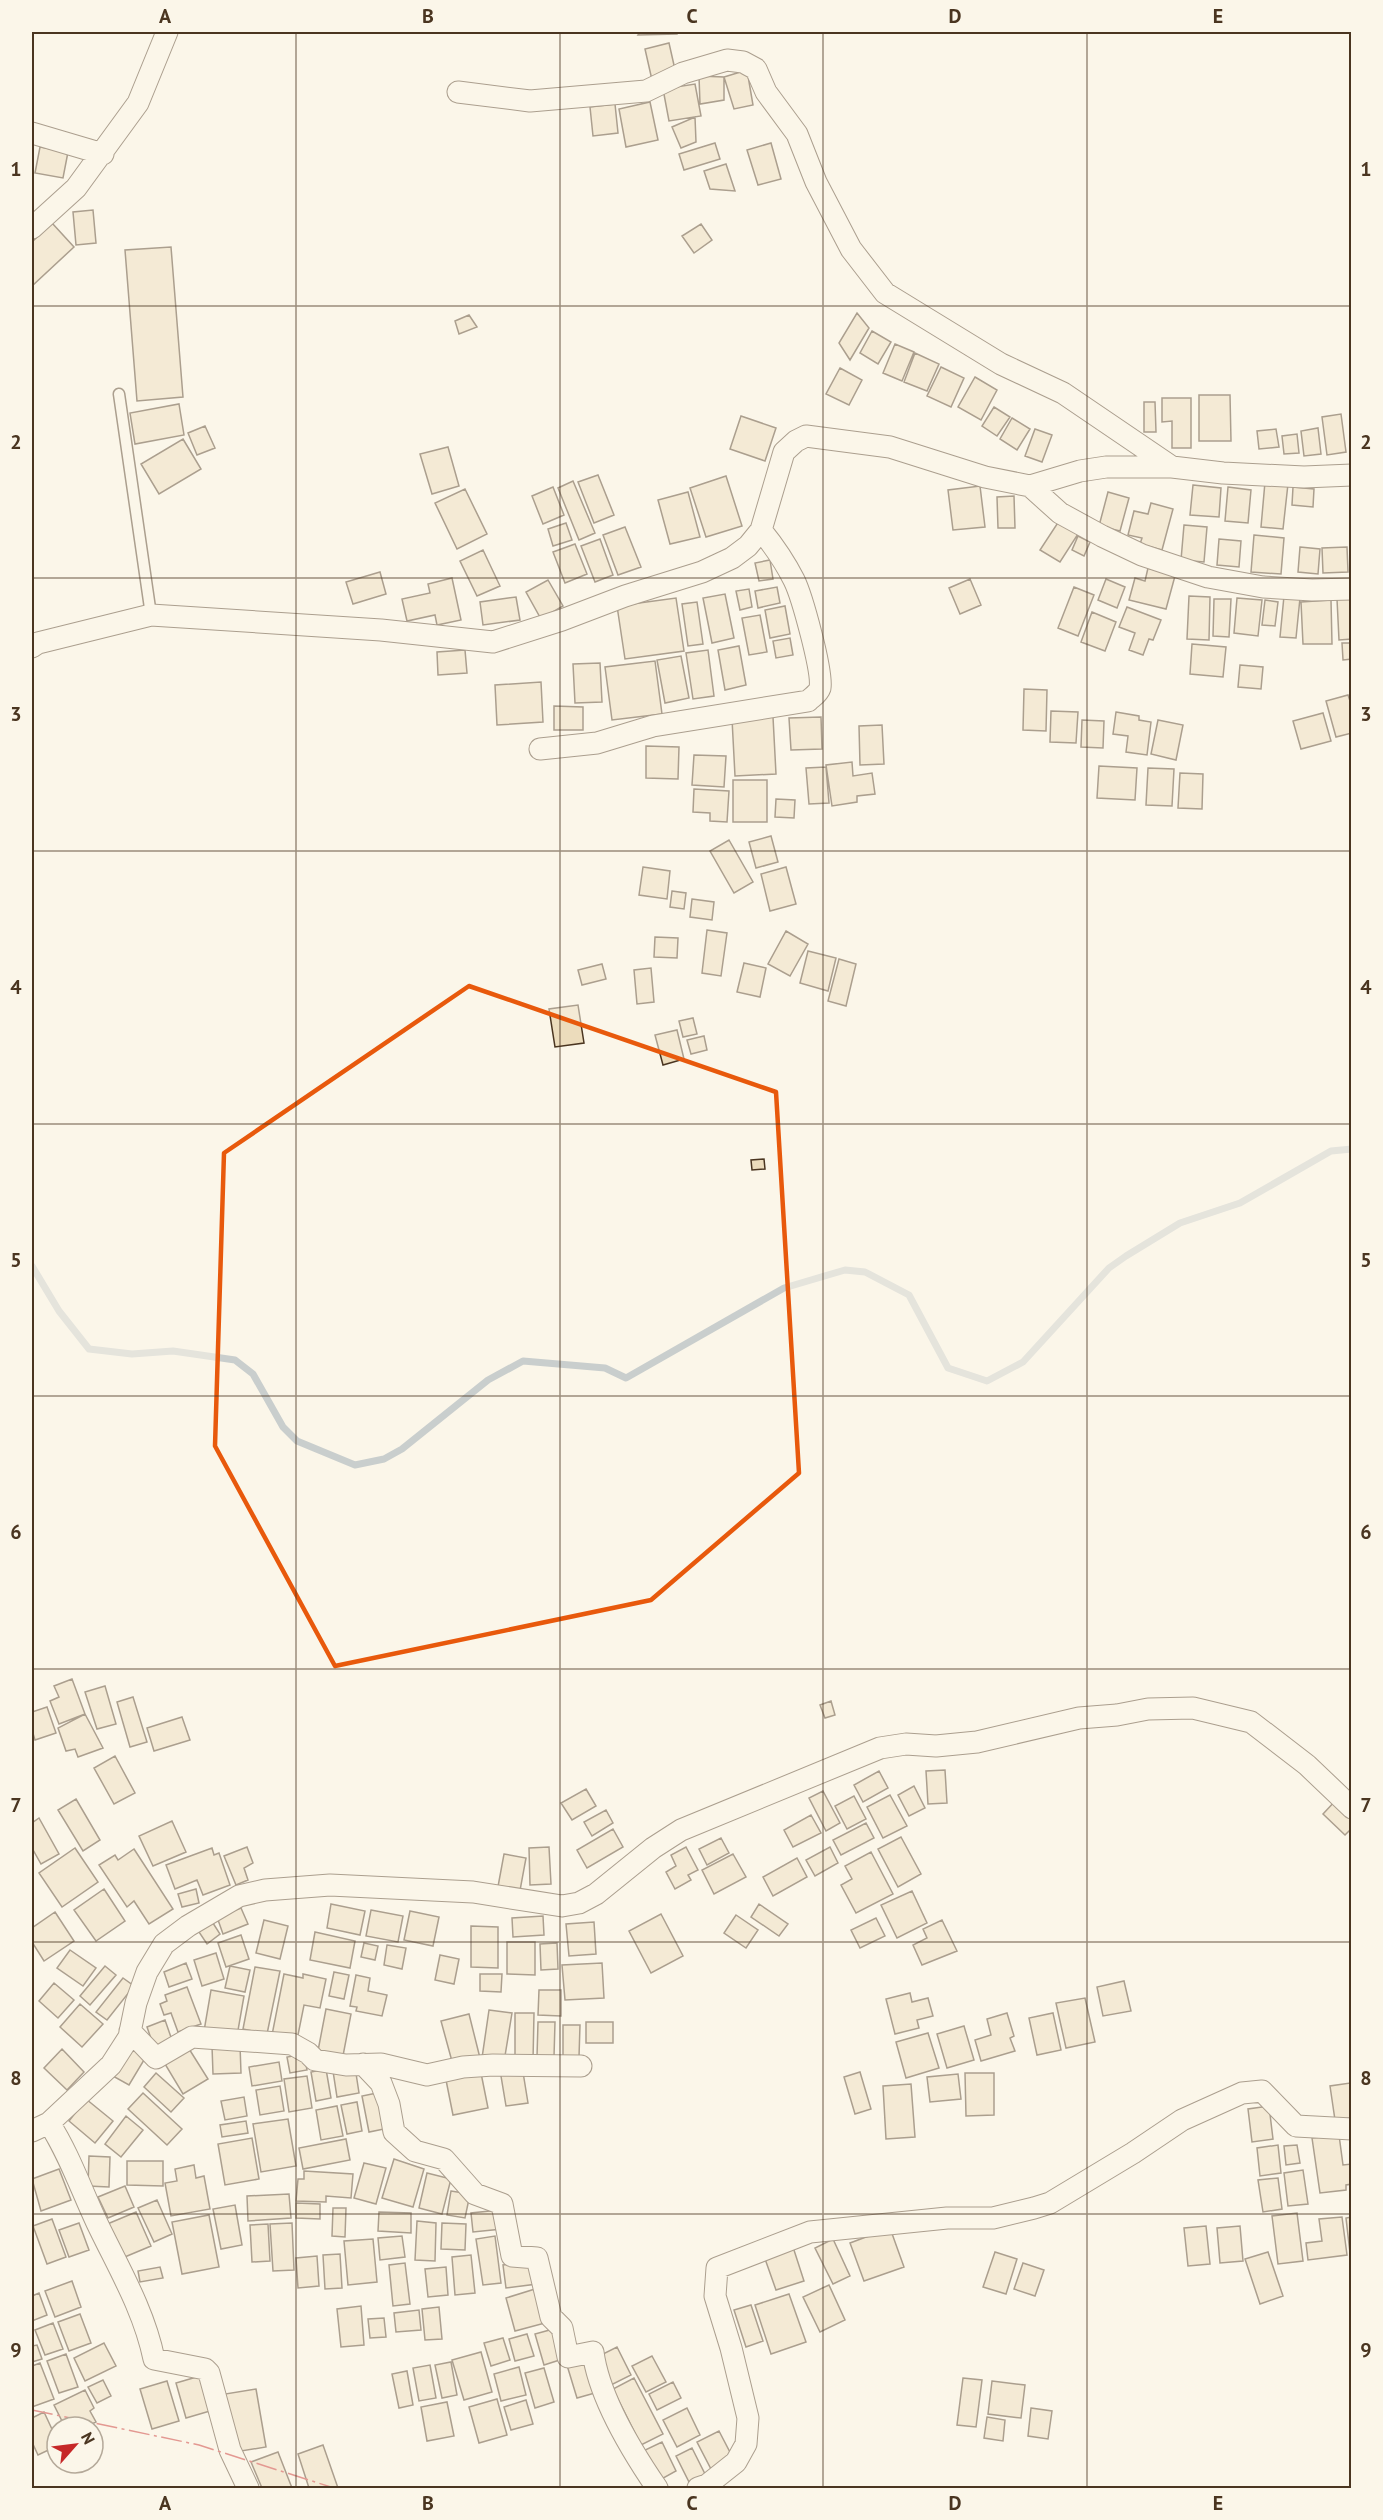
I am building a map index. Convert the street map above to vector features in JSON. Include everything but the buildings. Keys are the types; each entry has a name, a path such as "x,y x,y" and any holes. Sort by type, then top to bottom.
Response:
{"street":[{"path":"32,228 76,188 103,154 138,103 167,32"},
{"path":"458,92 531,101 646,91 683,73 727,60 743,62 756,69 766,92 797,134 816,182 851,249 885,293 1000,364 1063,393 1172,467"},
{"path":"32,133 103,154"},
{"path":"32,647 38,643 151,615 393,631 493,642 702,572 732,558 748,546 761,530 784,452 806,435 890,447 984,477 1030,486 1080,471 1106,467 1172,467 1223,473 1283,476 1352,475"},
{"path":"1030,486 1060,513 1102,536 1142,555 1208,577 1263,587 1312,590 1352,589"},
{"path":"540,749 597,743 653,726 808,701 816,694 820,688 817,664 795,582 778,552 761,530"},
{"path":"248,2488 230,2450 209,2373 205,2369 154,2359 150,2339 130,2288 97,2223 61,2142 40,2127 111,2066 130,2031 147,1971 164,1944 188,1926 239,1896 265,1890 330,1885 473,1892 562,1906 579,1903 596,1894 653,1848 681,1830 880,1748 906,1744 936,1746 977,1742 1079,1718 1117,1715 1148,1708 1193,1708 1251,1722 1307,1765 1352,1808"},
{"path":"130,2031 156,2058 192,2037 292,2044 315,2060 346,2065 381,2064 427,2075 463,2067 493,2065 581,2066"},
{"path":"363,2064 381,2083 389,2104 394,2132 415,2151 444,2159 475,2194 502,2205 512,2256 537,2258 551,2317 562,2328 568,2357 593,2352 606,2394 628,2445 657,2488"},
{"path":"698,2488 707,2485 736,2462 746,2444 748,2418 731,2348 715,2296 717,2268 810,2232 947,2218 993,2218 1050,2203 1133,2153 1182,2120 1242,2093 1262,2091 1296,2126 1352,2129"}],"lane":[{"path":"119,394 151,615"}],"highlighted area":[{"path":"469,986 776,1092 799,1473 651,1600 335,1666 215,1446 224,1153"}],"waterway":[{"path":"32,1266 59,1311 89,1349 132,1354 173,1351 235,1360 253,1374 283,1427 297,1441 355,1465 384,1459 402,1449 488,1380 523,1361 605,1368 626,1378 784,1288 845,1270 865,1272 909,1295 948,1368 987,1381 1023,1362 1109,1268 1126,1256 1180,1223 1240,1203 1331,1151 1352,1149"}],"power":[{"path":"32,2410 199,2445 334,2488"}]}
